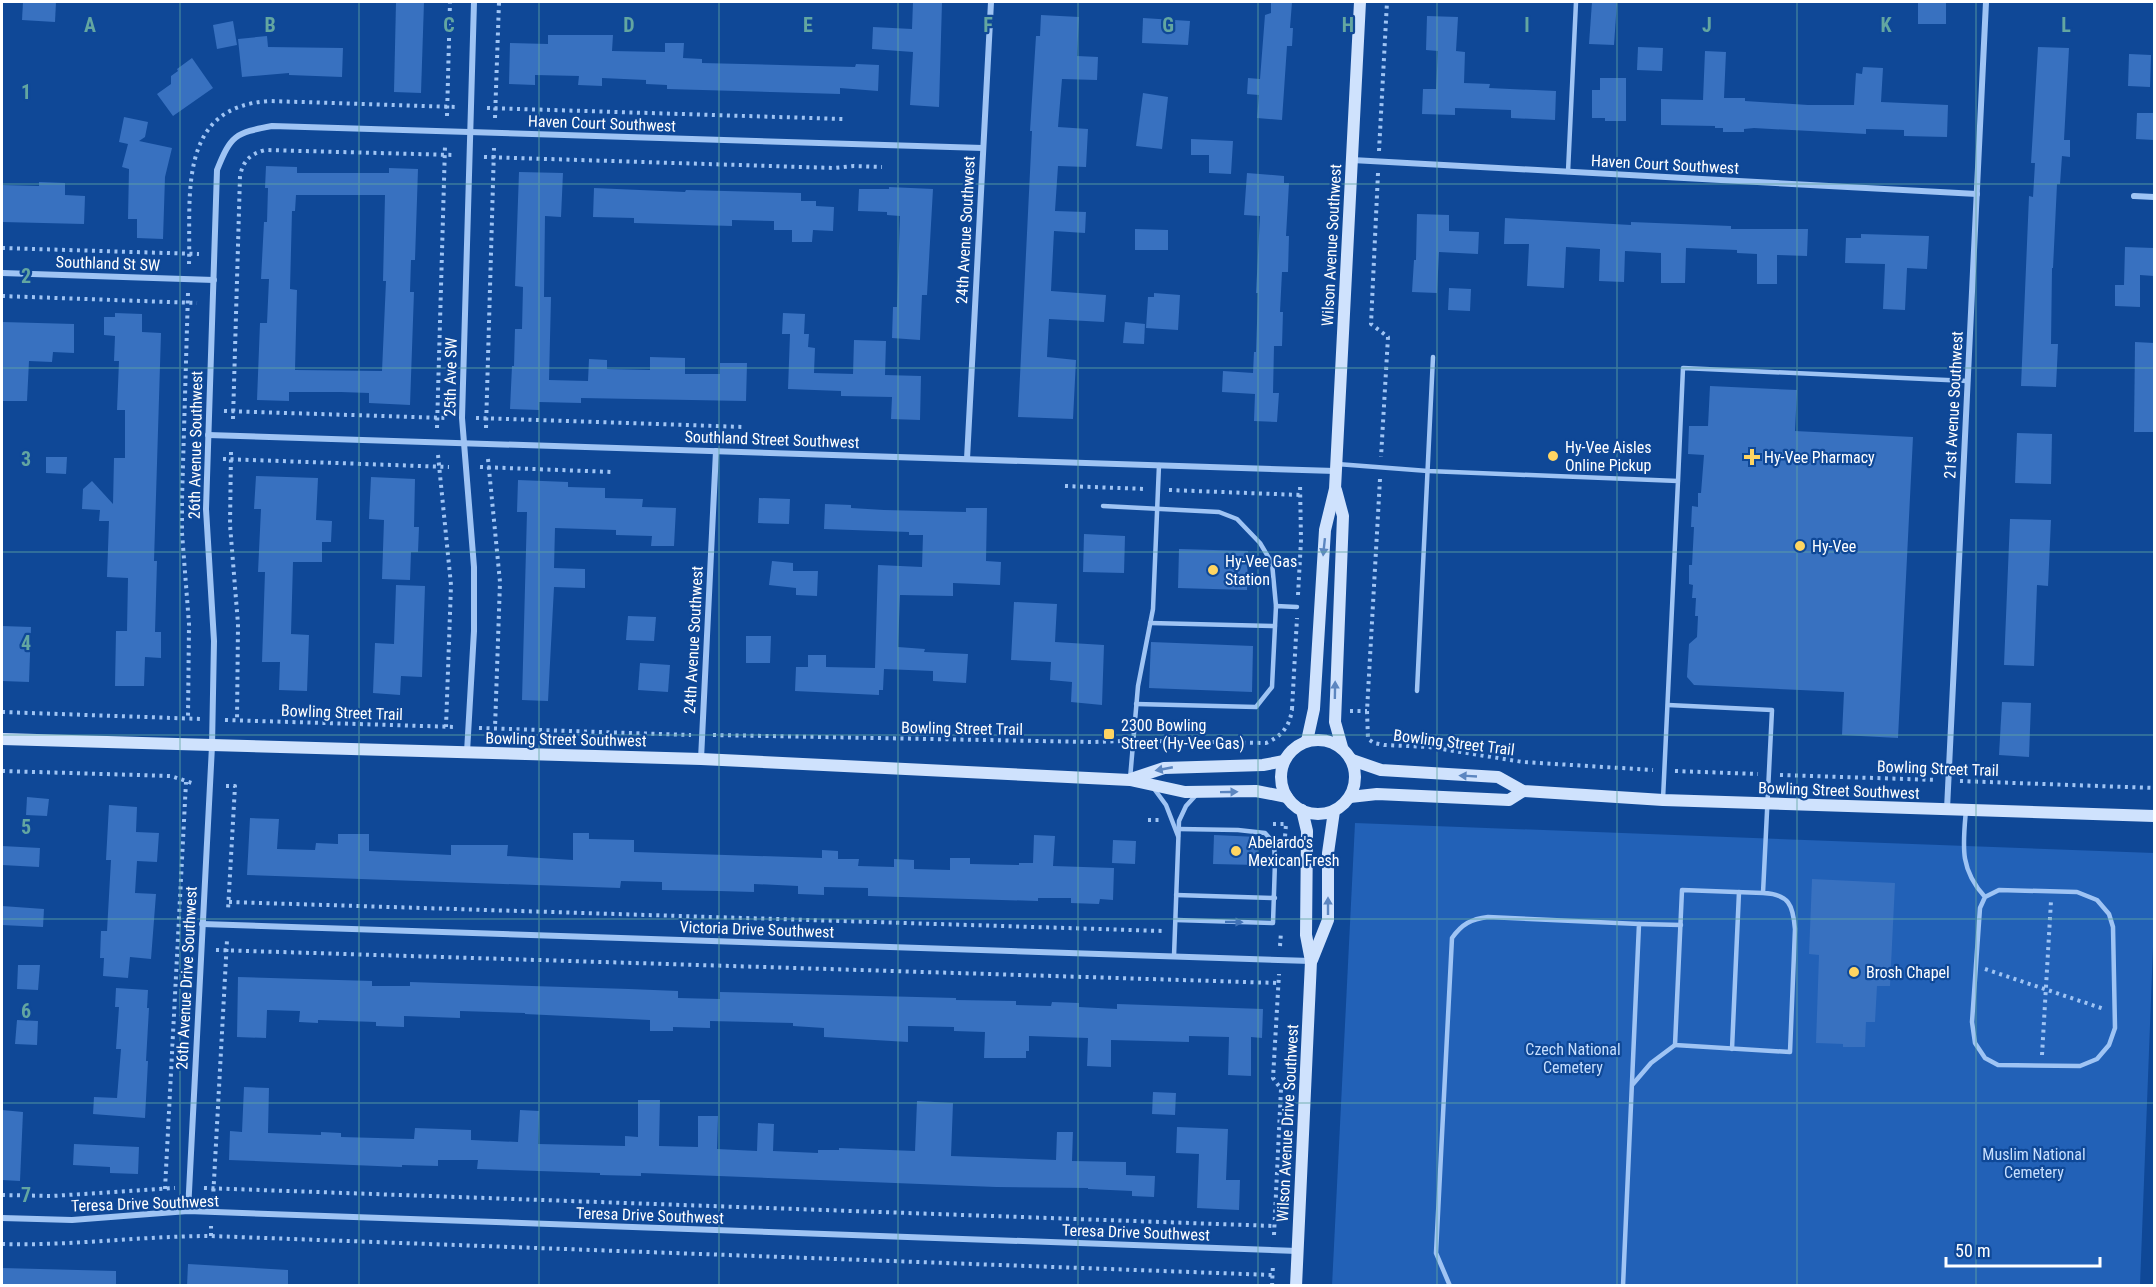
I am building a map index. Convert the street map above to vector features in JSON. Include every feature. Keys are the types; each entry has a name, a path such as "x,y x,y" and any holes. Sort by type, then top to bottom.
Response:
{"main road":[{"name":"Wilson Avenue Southwest","path":"1307,741 1314,709 1325,530 1335,489 1360,2"},
{"name":"Wilson Avenue Southwest","path":"1335,489 1343,516 1335,710 1335,722 1342,747"},
{"name":"Bowling Street Southwest","path":"2,739 701,759 1130,780 1185,792 1256,791 1287,796"},
{"path":"1323,739 1342,747 1352,760 1356,776 1355,787 1350,797 1334,811 1323,814 1312,814 1293,804 1282,787 1281,777 1284,761 1293,749 1307,741 1323,739"},
{"name":"Bowling Street Southwest","path":"1352,760 1381,770 1498,777 1523,791 1663,800 2154,816"},
{"name":"Bowling Street Southwest","path":"1130,780 1164,768 1263,765 1284,761"},
{"name":"Bowling Street Southwest","path":"1350,797 1377,794 1509,800 1523,791"},
{"name":"Wilson Avenue Drive Southwest","path":"1296,1286 1311,961 1306,935 1307,831 1302,810"},
{"name":"Wilson Avenue Drive Southwest","path":"1311,961 1328,920 1329,836 1334,811"}],"street":[{"name":"25th Ave SW","path":"467,753 474,632 474,567 462,443 474,2"},
{"name":"24th Avenue Southwest","path":"967,459 991,2"},
{"name":"21st Avenue Southwest","path":"1947,810 1986,2"},
{"name":"Haven Court Southwest","path":"226,147 244,131 272,126 983,148"},
{"name":"26th Avenue Southwest","path":"212,746 214,641 206,509 217,171 226,147"},
{"name":"Haven Court Southwest","path":"1352,160 1977,194"},
{"path":"2134,196 2154,197"},
{"name":"Southland St SW","path":"2,273 213,280"},
{"name":"Southland Street Southwest","path":"208,435 1300,470 1336,468"},
{"name":"24th Avenue Southwest","path":"701,759 716,451"},
{"name":"26th Avenue Drive Southwest","path":"188,1211 212,746"},
{"name":"Victoria Drive Southwest","path":"202,924 1311,961"},
{"name":"Teresa Drive Southwest","path":"2,1218 72,1220 188,1211 1298,1251"}],"lane":[{"path":"1568,172 1576,2"},
{"path":"1417,691 1433,357"},
{"path":"1663,800 1683,368 1968,381"},
{"path":"1130,780 1136,704 1153,609 1159,465"},
{"path":"1336,468 1678,481"},
{"path":"1103,506 1219,512 1237,519 1260,543 1272,563 1276,606 1272,687 1256,707 1136,704"},
{"path":"1276,606 1297,607"},
{"path":"1150,623 1275,626"},
{"path":"1668,705 1772,710 1763,893"},
{"path":"1149,784 1166,805 1179,838"},
{"path":"1174,956 1179,828 1182,812 1199,792"},
{"path":"1966,810 1964,862 1973,884 1985,897"},
{"path":"1176,920 1273,922 1275,898 1274,843 1265,833 1179,828"},
{"path":"1632,1086 1652,1063 1675,1045 1790,1052 1796,929 1794,912 1786,898 1775,893 1682,890 1675,1045"},
{"path":"1999,890 2051,891 2077,892 2097,900 2109,914 2114,927 2115,1028 2109,1045 2097,1059 2080,1066 1998,1065 1985,1058 1975,1043 1972,1022 1980,908 1985,897 1999,890"},
{"path":"1732,1049 1739,892"},
{"path":"1176,895 1275,898"},
{"path":"1450,1286 1436,1253 1452,938 1461,926 1475,918 1488,917 1681,926"},
{"path":"1623,1286 1639,924"}],"path":[{"path":"447,116 450,2"},
{"path":"495,118 499,2"},
{"path":"1335,710 1367,711 1388,337 1371,324 1387,2"},
{"path":"487,108 843,119"},
{"path":"437,428 446,146"},
{"path":"486,428 494,148"},
{"path":"233,419 240,176 245,161 250,155 265,150 454,155"},
{"path":"484,157 822,168 882,167"},
{"path":"2,248 199,254"},
{"path":"2,712 188,718 189,624 182,533 182,499 188,293"},
{"path":"2,296 197,303"},
{"path":"224,411 446,418"},
{"path":"476,418 745,427"},
{"path":"231,452 231,460"},
{"path":"438,455 439,466"},
{"path":"223,459 449,467"},
{"path":"488,459 500,582 495,728 678,735"},
{"name":"Bowling Street Trail","path":"231,460 230,525 238,624 237,721 446,727 451,585 439,466"},
{"path":"480,467 612,472"},
{"path":"1300,470 1301,540 1292,709 1314,709"},
{"path":"1065,486 1300,495"},
{"name":"Bowling Street Trail","path":"727,735 1266,743 1275,740 1285,730 1292,709"},
{"name":"Bowling Street Trail","path":"1367,711 1368,739 1374,743 1429,747 1523,762 1665,771 2154,788"},
{"path":"2,771 171,776 195,784"},
{"path":"165,1189 186,782"},
{"path":"226,786 235,786 228,910"},
{"path":"2042,1066 2051,891"},
{"path":"229,902 1175,931"},
{"path":"213,1199 227,940"},
{"path":"177,948 188,949"},
{"path":"216,950 1278,983"},
{"path":"1976,966 2115,1012"},
{"path":"1274,1235 1281,1089 1273,1078 1279,974"},
{"path":"2,1195 52,1196 175,1188"},
{"path":"204,1188 1274,1226"},
{"path":"211,1226 211,1236"},
{"path":"2,1244 46,1245 211,1236 1272,1275"},
{"path":"1272,1286 1273,1264"}],"green space":[{"name":"Czech National Cemetery","path":"1355,823 2154,853 2154,921 2140,1285 1332,1286"}],"building":[{"path":"23,2 56,2 55,22 22,20"},
{"path":"396,2 424,2 421,93 394,92"},
{"path":"913,2 942,2 939,107 910,105 913,52 872,49 873,27 912,29"},
{"path":"1271,2 1292,2 1290,28 1293,28 1292,46 1287,46 1282,120 1257,118 1259,95 1247,94 1248,78 1260,79 1265,15 1271,13"},
{"path":"1592,2 1617,2 1614,45 1589,44"},
{"path":"1918,2 1946,2 1946,24 1918,24"},
{"path":"1041,15 1079,17 1077,56 1098,57 1097,80 1062,79 1058,127 1088,129 1086,167 1058,166 1055,211 1086,212 1085,233 1054,231 1051,291 1106,295 1104,322 1049,319 1047,357 1076,360 1073,419 1018,417 1032,131 1030,131 1036,36 1040,36"},
{"path":"1427,16 1458,17 1456,51 1465,52 1464,83 1490,84 1489,88 1556,91 1555,120 1511,118 1511,110 1455,108 1455,115 1422,114 1423,89 1436,89 1438,51 1426,50"},
{"path":"1143,18 1190,21 1188,45 1142,43"},
{"path":"233,21 237,45 217,49 213,25"},
{"path":"548,35 613,35 612,51 665,52 665,43 684,43 683,58 702,59 702,63 855,67 856,64 879,65 878,91 840,88 840,94 667,89 667,85 646,84 646,80 602,78 602,86 578,85 579,76 535,75 535,85 509,84 510,43 548,44"},
{"path":"267,36 268,47 343,48 342,77 289,75 289,73 242,77 238,39"},
{"path":"1638,47 1663,48 1662,71 1637,70"},
{"path":"2038,47 2069,48 2064,140 2070,140 2070,157 2062,156 2060,184 2057,184 2052,268 2051,344 2058,344 2056,387 2021,386 2029,196 2033,197 2035,163 2031,163"},
{"path":"1705,51 1726,52 1724,98 1745,98 1745,101 1854,105 1856,73 1862,74 1863,67 1883,68 1881,102 1948,105 1947,137 1904,136 1904,130 1866,129 1866,134 1754,128 1744,129 1744,132 1723,132 1723,128 1715,128 1715,126 1661,125 1661,99 1703,100"},
{"path":"2129,54 2151,55 2150,87 2128,86"},
{"path":"192,58 213,88 173,116 157,94 171,84 171,76 178,71 177,69"},
{"path":"1600,78 1626,78 1626,121 1605,121 1605,118 1592,118 1592,90 1600,90"},
{"path":"1143,93 1168,97 1162,149 1136,146"},
{"path":"2137,113 2154,113 2154,140 2136,139"},
{"path":"124,117 148,122 145,137 139,141 172,148 165,177 163,239 137,238 137,219 128,219 129,169 122,167 128,144 119,142"},
{"path":"1191,139 1233,141 1231,174 1209,173 1209,155 1191,155"},
{"path":"266,166 297,167 297,173 389,173 389,168 418,169 415,260 411,260 410,292 414,292 410,405 369,403 369,393 341,392 289,392 289,401 257,400 260,323 267,323 269,279 261,279 264,222 267,222 268,188 265,188","holes":["296,195 385,195 383,281 386,281 382,371 295,370 297,290 290,289 292,211 295,211"]},
{"path":"519,172 563,173 561,217 545,216 544,297 551,297 549,380 588,381 589,359 607,360 607,369 650,370 650,357 685,358 685,374 720,374 720,363 747,363 746,401 581,398 581,403 539,402 539,410 510,409 515,329 522,329 523,287 515,286"},
{"path":"1247,173 1284,176 1284,183 1289,183 1286,236 1289,236 1288,272 1282,272 1280,312 1283,312 1282,346 1274,346 1273,393 1279,393 1277,422 1254,421 1255,394 1222,392 1223,371 1253,373 1254,352 1256,352 1260,216 1244,215"},
{"path":"39,182 65,183 65,195 85,196 84,224 2,222 2,185 39,186"},
{"path":"889,187 933,189 927,295 922,295 920,340 892,338 893,307 897,307 900,216 887,215 887,212 858,211 859,189 889,189"},
{"path":"594,188 685,192 686,190 801,193 801,201 816,201 816,206 834,207 833,231 813,230 812,242 792,242 792,230 774,230 774,221 732,220 732,226 634,223 634,218 593,217"},
{"path":"1417,214 1449,215 1449,231 1479,232 1478,254 1439,252 1437,293 1412,292 1414,260 1416,260"},
{"path":"1505,218 1631,225 1631,222 1731,226 1731,229 1808,229 1807,256 1777,255 1777,284 1757,284 1757,254 1737,253 1737,250 1686,248 1685,283 1661,283 1661,253 1625,251 1624,282 1599,281 1600,249 1566,247 1564,288 1527,286 1529,244 1504,244"},
{"path":"1135,229 1168,230 1168,250 1135,250"},
{"path":"1861,234 1929,236 1927,269 1907,268 1905,310 1883,309 1885,264 1845,263 1846,238 1861,238"},
{"path":"2125,247 2154,248 2154,276 2140,275 2140,307 2115,306 2115,285 2124,285"},
{"path":"1449,288 1471,289 1470,311 1448,310"},
{"path":"1154,293 1180,295 1178,330 1146,328 1148,297 1154,297"},
{"path":"115,313 142,314 142,332 161,333 154,561 157,561 155,632 161,632 161,658 145,657 144,686 115,686 116,631 127,631 128,578 107,577 109,521 99,521 100,510 82,509 83,489 92,481 113,504 114,458 125,458 125,410 117,410 119,361 114,361 115,336 104,335 104,317 115,317"},
{"path":"783,313 805,314 804,334 809,334 808,347 815,348 814,373 853,374 854,340 886,341 885,375 921,376 920,420 891,419 892,397 841,396 841,391 788,389 790,334 782,334"},
{"path":"2,322 74,324 74,353 53,352 52,362 29,361 27,401 2,401"},
{"path":"1125,322 1145,324 1144,344 1123,343"},
{"path":"2135,342 2154,343 2154,432 2134,432"},
{"name":"Hy-Vee","path":"1710,386 1797,390 1795,431 1913,437 1898,738 1842,735 1844,692 1694,685 1687,677 1689,644 1697,637 1698,616 1695,616 1696,598 1692,598 1693,585 1689,584 1694,527 1691,527 1692,506 1698,507 1704,455 1688,454 1689,426 1708,426"},
{"path":"2017,433 2052,434 2051,484 2015,483"},
{"path":"46,457 67,457 66,474 46,473"},
{"path":"256,476 318,478 316,520 332,521 331,542 322,542 322,562 293,562 291,634 309,635 307,691 279,690 280,662 262,662 265,572 258,572 261,509 254,509"},
{"path":"371,477 415,479 414,527 419,527 418,552 411,552 410,580 382,579 384,520 369,519"},
{"path":"518,480 568,482 568,487 605,488 605,498 643,499 642,507 676,508 674,546 651,546 652,536 616,535 616,530 555,528 554,568 585,569 585,588 554,587 548,701 522,700 527,512 517,512"},
{"path":"759,498 790,499 789,524 758,523"},
{"path":"825,504 884,510 966,512 966,508 987,508 986,561 1001,562 1000,585 953,583 953,596 900,595 898,647 925,649 924,652 968,654 966,683 933,681 933,671 884,669 883,690 879,690 879,695 795,691 796,667 808,667 808,655 826,655 826,667 875,668 878,565 922,567 923,535 909,535 909,532 824,529"},
{"path":"2010,519 2051,520 2048,586 2037,585 2034,666 2004,665"},
{"path":"1084,534 1125,536 1124,573 1083,572"},
{"name":"Hy-Vee Gas Station","path":"1179,549 1248,551 1247,590 1178,588"},
{"path":"772,561 793,563 793,571 818,571 817,596 796,595 796,588 769,585"},
{"path":"396,585 425,586 422,677 401,676 400,695 373,693 375,643 394,644"},
{"path":"1014,602 1057,604 1055,642 1104,645 1102,705 1071,702 1072,682 1050,680 1051,662 1011,660"},
{"path":"628,616 656,617 654,641 626,640"},
{"path":"2,626 31,627 29,682 2,681"},
{"path":"746,636 771,636 770,663 746,663"},
{"path":"1151,642 1253,646 1252,692 1149,688"},
{"path":"640,663 670,665 668,692 638,690"},
{"path":"2002,702 2031,703 2029,757 1999,755"},
{"path":"27,797 49,799 47,816 26,815"},
{"path":"109,805 137,807 136,832 159,833 157,862 137,861 135,893 156,894 151,959 130,957 128,978 103,976 104,958 100,958 101,931 107,931 111,860 106,860"},
{"path":"250,818 279,819 277,849 315,850 316,843 338,844 338,834 369,834 369,851 451,855 451,845 508,845 507,856 573,860 573,833 589,833 589,839 634,840 634,852 822,858 822,850 838,851 838,859 859,859 858,866 894,867 894,859 914,860 914,869 950,870 950,858 970,858 970,864 1033,863 1034,835 1055,836 1053,866 1114,868 1113,900 1100,899 1099,904 1071,903 1071,898 1038,898 1038,901 868,896 868,888 824,887 824,895 798,894 798,886 754,884 754,892 662,890 662,882 621,881 620,888 247,875"},
{"name":"Abelardo's Mexican Fresh","path":"1214,835 1258,837 1257,865 1213,864"},
{"path":"1113,840 1136,841 1135,864 1112,863"},
{"path":"2,846 40,848 39,867 2,865"},
{"name":"Brosh Chapel","path":"1812,879 1895,883 1890,986 1877,986 1875,1022 1866,1022 1865,1047 1816,1043 1819,955 1809,954"},
{"path":"2,906 44,909 43,927 2,925"},
{"path":"18,965 40,965 38,990 17,989"},
{"path":"238,977 372,981 372,986 410,986 410,982 678,991 678,998 720,999 720,992 956,998 956,1000 1016,1001 1016,1005 1051,1006 1052,1002 1079,1003 1079,1007 1117,1009 1117,1004 1263,1009 1262,1038 1251,1037 1251,1076 1228,1075 1229,1037 1189,1036 1189,1042 1111,1040 1111,1067 1087,1066 1088,1038 1029,1036 1029,1051 1026,1051 1026,1058 984,1058 985,1032 954,1031 954,1027 908,1026 908,1042 824,1037 824,1028 793,1026 793,1023 710,1021 710,1028 673,1027 673,1031 650,1031 650,1020 460,1011 460,1018 404,1016 404,1027 376,1026 376,1022 318,1020 318,1023 299,1022 300,1011 267,1010 266,1038 237,1037"},
{"path":"116,988 148,990 145,1118 93,1114 94,1097 117,1098 121,1049 116,1049 119,1007 115,1007"},
{"path":"17,1020 38,1021 37,1045 15,1044"},
{"path":"244,1087 269,1088 268,1133 321,1135 321,1132 341,1133 341,1137 414,1139 415,1128 471,1130 471,1140 518,1142 520,1110 539,1111 538,1144 625,1146 625,1136 638,1137 638,1100 660,1100 659,1146 698,1147 698,1116 718,1116 717,1149 757,1151 758,1123 774,1124 773,1151 818,1153 818,1150 839,1150 839,1148 915,1151 917,1101 953,1103 951,1156 1056,1160 1057,1132 1073,1132 1072,1161 1126,1162 1126,1175 1155,1176 1154,1197 1132,1196 1132,1191 1088,1188 996,1187 641,1173 641,1176 600,1175 600,1173 477,1169 478,1160 438,1160 438,1166 402,1165 402,1167 229,1160 230,1131 242,1132"},
{"path":"1153,1092 1176,1093 1175,1115 1152,1114"},
{"path":"2,1110 23,1112 20,1181 2,1180"},
{"path":"1177,1127 1228,1129 1226,1180 1240,1180 1239,1210 1197,1208 1199,1154 1176,1153"},
{"path":"74,1144 139,1147 138,1174 110,1173 110,1167 73,1165"},
{"path":"188,1264 288,1270 288,1286 187,1286"},
{"path":"2,1268 116,1271 116,1286 2,1286"}],"place":[{"name":"Hy-Vee Aisles Online Pickup","path":"1553,456"},
{"name":"Hy-Vee Pharmacy","path":"1752,457"},
{"name":"Hy-Vee","path":"1800,546"},
{"name":"Hy-Vee Gas Station","path":"1213,570"},
{"name":"2300 Bowling Street (Hy-Vee Gas)","path":"1109,734"},
{"name":"Abelardo's Mexican Fresh","path":"1236,851"},
{"name":"Brosh Chapel","path":"1854,972"}],"park label":[{"name":"Muslim National Cemetery","path":"2034,1163"}]}
